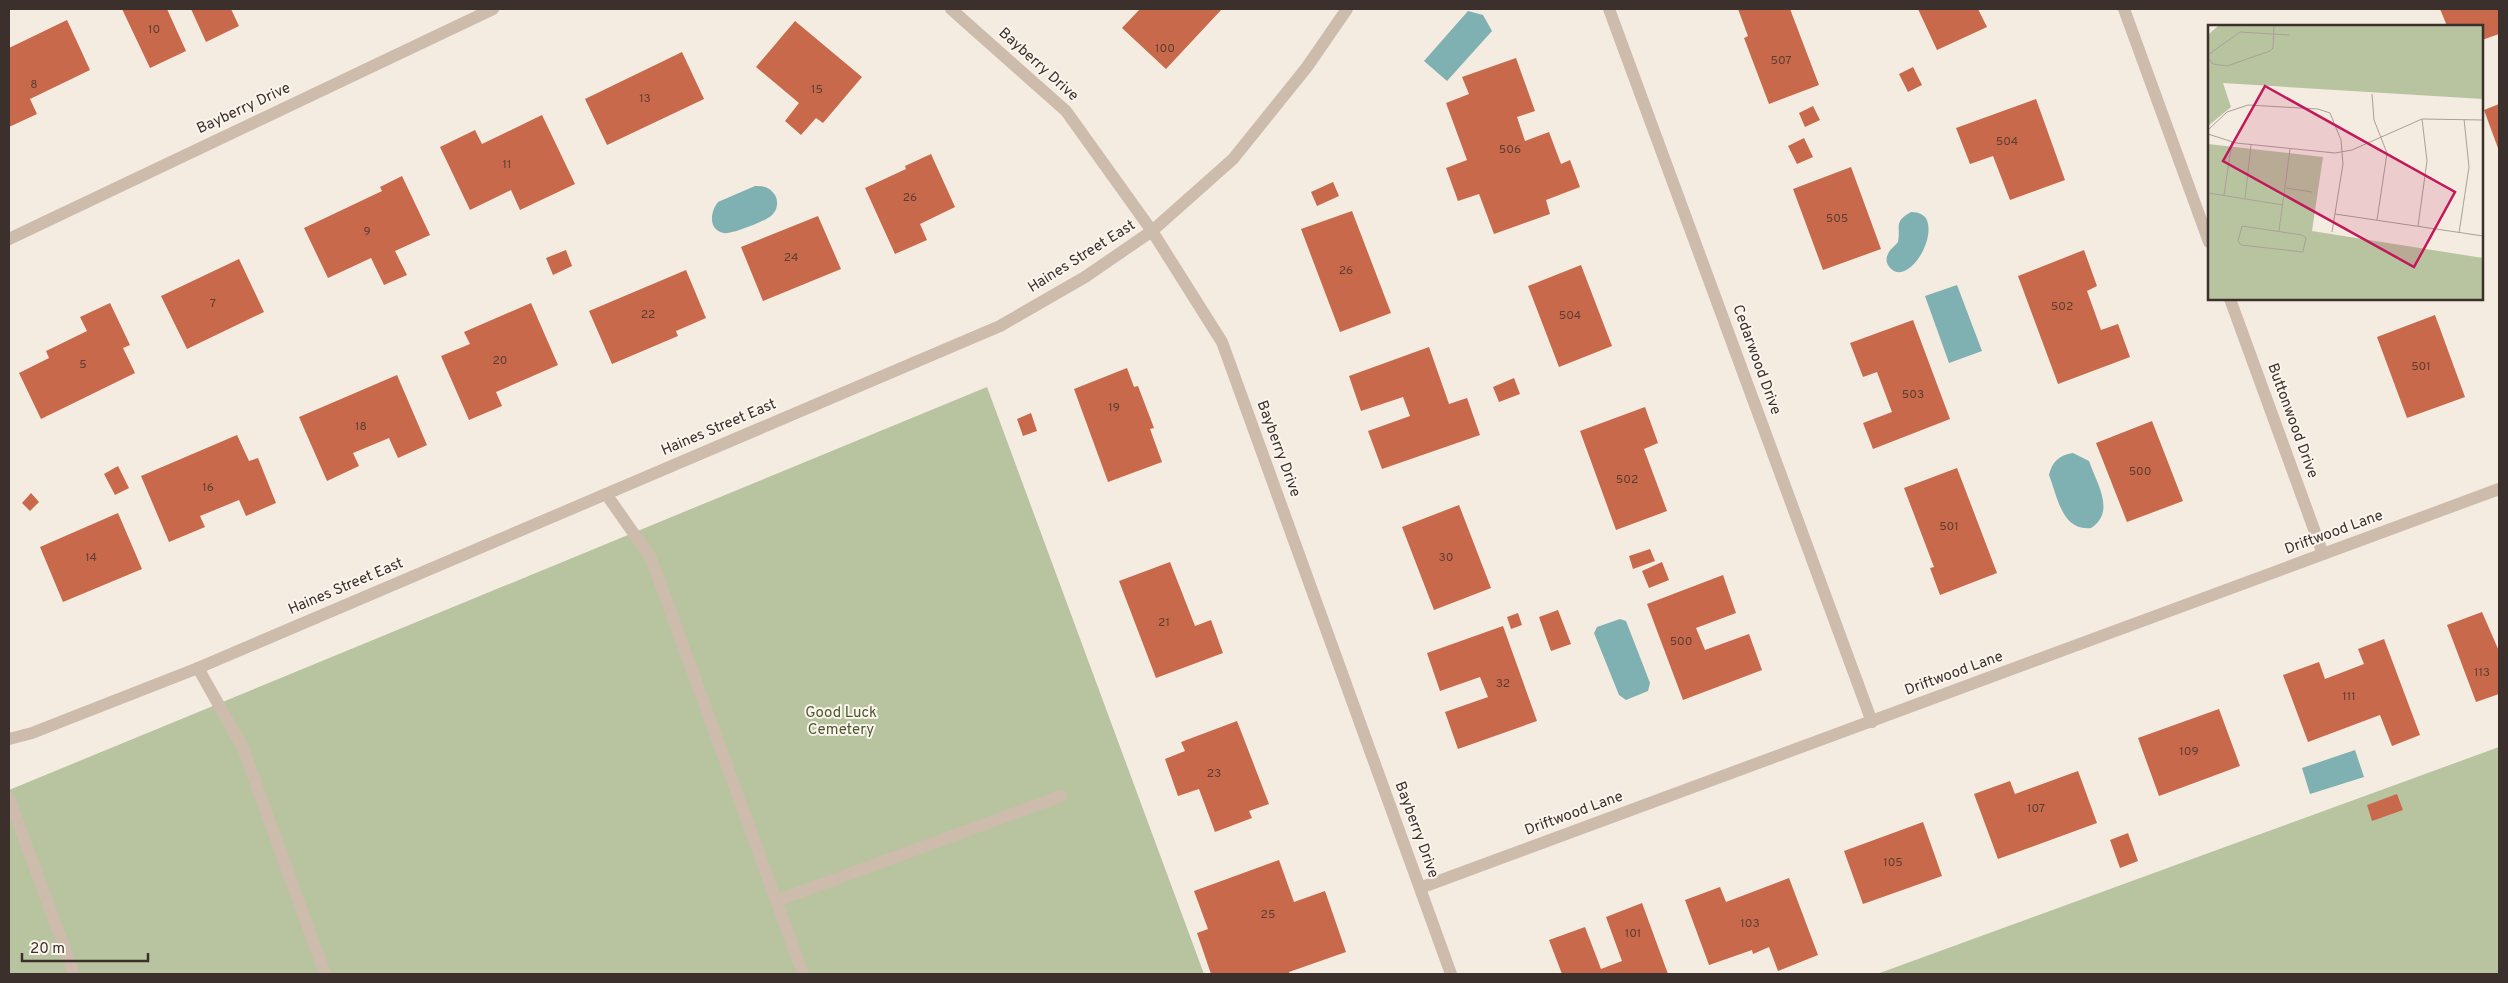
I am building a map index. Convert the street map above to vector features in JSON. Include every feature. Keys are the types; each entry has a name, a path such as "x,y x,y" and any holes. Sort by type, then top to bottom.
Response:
{"street":[{"name":"Bayberry Drive","path":"9,239 492,9"},
{"name":"Bayberry Drive","path":"951,9 1066,111 1152,231 1222,342 1451,974"},
{"name":"Haines Street East","path":"9,739 32,733 198,668 1000,326 1085,277 1152,231 1233,159 1307,67 1346,9"},
{"name":"Cedarwood Drive","path":"1609,9 1872,722"},
{"path":"2124,9 2208,239"},
{"name":"Buttonwood Drive","path":"2230,300 2323,554"},
{"name":"Driftwood Lane","path":"1420,888 2499,489"},
{"path":"606,494 652,558 803,974"},
{"path":"198,668 243,748 325,974"},
{"path":"776,901 1061,796"},
{"path":"9,798 74,974"}],"green space":[{"name":"Good Luck Cemetery","path":"987,387 1204,974 9,974 9,790"},
{"path":"2499,747 2499,974 1877,974"}],"water":[{"path":"1468,11 1483,15 1492,31 1447,81 1424,61"},
{"path":"755,186 771,190 775,195 777,203 773,214 762,221 733,232 724,233 715,228 712,215 718,202"},
{"path":"1911,212 1926,218 1928,233 1926,243 1916,262 1909,269 1901,272 1894,271 1888,265 1887,257 1898,242 1900,222"},
{"path":"1957,285 1982,351 1949,363 1925,296"},
{"path":"2073,453 2089,461 2100,488 2103,506 2102,514 2091,528 2081,528 2067,519 2062,511 2049,475 2052,466 2057,460 2064,455"},
{"path":"1620,619 1626,621 1650,683 1648,691 1626,700 1619,695 1594,633 1597,627"},
{"path":"2355,750 2364,777 2310,794 2302,768"}],"building":[{"path":"122,9 167,9 186,51 150,68"},
{"path":"191,9 231,9 239,26 206,42"},
{"path":"1140,9 1222,9 1166,69 1122,28"},
{"path":"1738,9 1790,9 1819,85 1769,104 1744,38 1748,36"},
{"path":"1918,9 1978,9 1987,27 1937,50"},
{"path":"2440,9 2499,9 2499,34 2483,40 2483,25 2447,25"},
{"path":"67,20 90,70 30,99 37,114 9,127 9,48"},
{"path":"795,21 862,77 823,123 816,118 801,135 785,121 799,103 756,67"},
{"path":"682,52 704,99 607,145 585,99"},
{"path":"1516,58 1535,111 1517,117 1525,141 1549,132 1561,164 1570,160 1580,187 1546,200 1550,214 1494,234 1479,194 1458,201 1446,168 1467,160 1446,103 1469,94 1462,77"},
{"path":"1913,67 1922,85 1908,92 1899,74"},
{"path":"2036,99 2065,180 2010,200 1993,156 1970,164 1956,128"},
{"path":"2499,104 2499,151 2484,110"},
{"path":"1813,106 1820,120 1805,127 1799,113"},
{"path":"542,115 575,184 520,210 511,190 470,210 440,147 475,130 482,144"},
{"path":"1804,138 1813,157 1797,164 1788,146"},
{"path":"931,154 955,207 920,224 927,240 895,254 865,188 906,169 905,166"},
{"path":"1851,167 1881,249 1823,270 1793,189"},
{"path":"402,176 430,235 395,251 407,275 384,285 371,258 328,278 304,228 382,191 380,187"},
{"path":"1333,182 1339,196 1317,206 1311,192"},
{"path":"1352,211 1391,313 1340,332 1301,229"},
{"path":"818,216 841,269 763,301 741,247"},
{"path":"566,250 572,266 553,275 546,258"},
{"path":"2084,250 2097,286 2087,291 2101,330 2118,324 2130,357 2058,384 2018,276"},
{"path":"239,259 264,312 187,349 161,296"},
{"path":"1581,265 1612,346 1559,367 1528,286"},
{"path":"686,270 706,318 676,331 678,336 612,364 589,311"},
{"path":"110,303 130,345 123,348 135,373 41,419 19,373 49,358 46,351 87,331 80,317"},
{"path":"531,303 558,365 496,392 502,406 469,420 441,356 470,344 464,332"},
{"path":"2435,315 2465,397 2407,418 2377,337"},
{"path":"1913,320 1950,419 1873,449 1863,423 1892,412 1877,372 1863,377 1850,343"},
{"path":"1429,347 1449,404 1467,398 1480,435 1382,469 1368,431 1410,416 1403,397 1361,411 1349,376"},
{"path":"1127,368 1134,387 1138,386 1154,428 1150,429 1162,462 1108,482 1074,389"},
{"path":"397,375 427,445 398,458 389,438 353,453 359,466 327,481 299,417"},
{"path":"1514,378 1520,394 1499,402 1493,387"},
{"path":"1645,407 1658,443 1644,449 1667,511 1616,530 1580,431"},
{"path":"1031,413 1037,431 1023,436 1017,419"},
{"path":"2152,421 2183,501 2127,522 2096,443"},
{"path":"237,435 249,461 258,458 276,503 246,516 239,500 200,516 205,527 169,542 141,476"},
{"path":"118,466 129,488 115,495 104,474"},
{"path":"1957,468 1997,573 1940,595 1930,568 1934,567 1904,488"},
{"path":"31,493 39,502 30,511 22,503"},
{"path":"1459,505 1491,588 1434,610 1402,527"},
{"path":"118,513 142,569 63,602 40,547"},
{"path":"1650,549 1655,561 1633,569 1629,556"},
{"path":"1170,562 1195,626 1211,620 1223,653 1156,678 1119,581"},
{"path":"1662,562 1669,580 1649,588 1642,571"},
{"path":"1723,575 1736,613 1696,628 1705,650 1749,634 1762,670 1683,700 1647,604"},
{"path":"1558,610 1571,644 1551,651 1539,617"},
{"path":"2482,612 2499,651 2499,694 2476,702 2447,625"},
{"path":"1518,613 1522,625 1511,629 1507,617"},
{"path":"1503,626 1537,721 1458,749 1445,712 1488,697 1480,677 1440,691 1427,653"},
{"path":"2384,639 2420,735 2392,746 2380,715 2308,742 2283,675 2319,662 2325,679 2364,664 2358,649"},
{"path":"2219,709 2240,766 2159,796 2138,738"},
{"path":"1237,721 1269,804 1249,811 1252,818 1215,832 1199,789 1178,796 1165,759 1185,751 1181,742"},
{"path":"2078,771 2097,823 1998,859 1974,794 2010,781 2015,794"},
{"path":"2397,794 2403,810 2372,821 2367,805"},
{"path":"1923,822 1942,876 1863,904 1844,851"},
{"path":"2128,833 2138,861 2120,868 2110,840"},
{"path":"1279,860 1294,902 1325,891 1346,952 1289,972 1290,974 1211,974 1197,933 1208,929 1194,891"},
{"path":"1789,878 1818,955 1778,971 1769,947 1753,954 1752,950 1709,965 1685,900 1720,887 1726,902"},
{"path":"1642,903 1668,974 1562,974 1549,940 1585,927 1601,969 1622,961 1606,917"}]}
